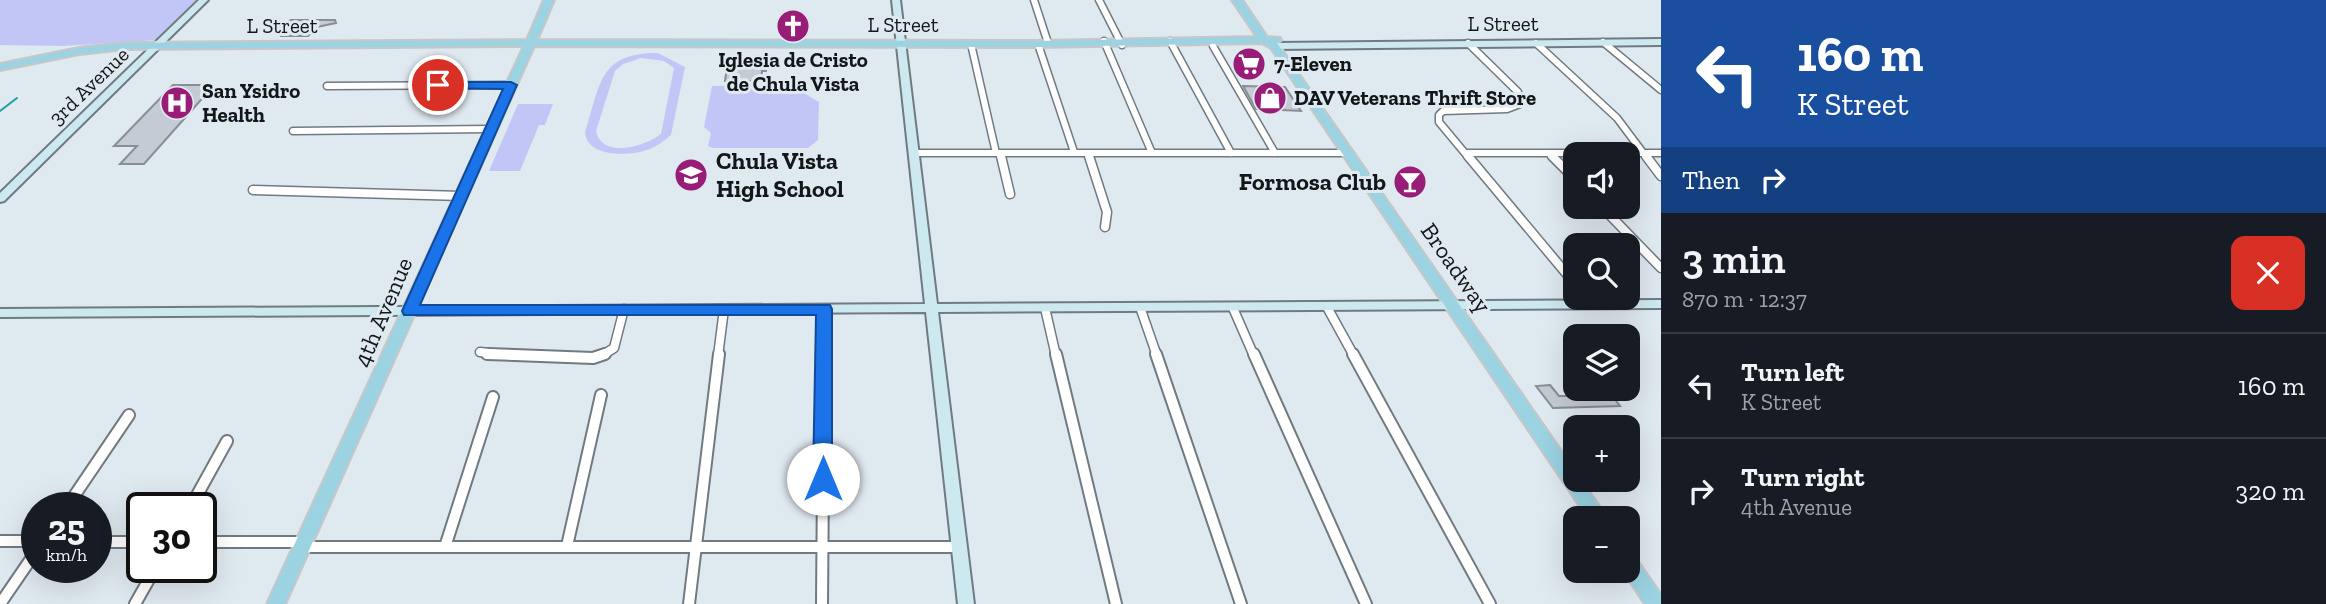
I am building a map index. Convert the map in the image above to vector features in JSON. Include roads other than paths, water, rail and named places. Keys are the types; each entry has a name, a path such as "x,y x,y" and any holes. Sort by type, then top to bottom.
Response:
{"main road":[{"name":"4th Avenue","path":"276,604 549,0"},
{"name":"Broadway","path":"1237,0 1264,40 1275,43"},
{"name":"Broadway","path":"1247,0 1347,153 1590,506"},
{"name":"L Street","path":"1172,44 1264,40"},
{"name":"L Street","path":"0,67 87,50 157,46 566,44 578,48 604,48 738,47 758,44 1121,43 1213,46 1275,43"},
{"path":"1640,579 1657,604"}],"street":[{"name":"3rd Avenue","path":"0,199 204,0"},
{"path":"896,0 966,604"},
{"path":"1034,0 1043,44 1074,152"},
{"path":"1099,0 1121,43"},
{"name":"L Street","path":"1275,43 1661,42"},
{"path":"1105,43 1152,153"},
{"path":"1468,43 1518,92 1521,99 1516,107 1507,109 1443,111 1439,115 1439,122 1563,270"},
{"path":"1536,43 1617,118 1661,176"},
{"path":"1603,43 1661,90"},
{"path":"971,44 1010,194"},
{"path":"1172,44 1231,152"},
{"path":"1213,46 1275,153"},
{"path":"327,86 511,85"},
{"path":"293,131 491,129"},
{"path":"913,153 1347,153"},
{"path":"1088,153 1107,212 1105,227"},
{"path":"1465,153 1661,153"},
{"path":"1550,154 1563,167"},
{"path":"253,190 325,190 407,197 461,196"},
{"path":"1614,219 1661,268"},
{"path":"0,313 1233,308 1563,302"},
{"path":"1640,303 1661,304"},
{"path":"1140,307 1241,604"},
{"path":"1327,307 1490,604"},
{"path":"1045,308 1116,604"},
{"path":"1233,308 1366,604"},
{"path":"480,352 593,358 604,355 614,348 624,309"},
{"path":"689,604 724,309"},
{"path":"822,604 824,309"},
{"path":"567,546 601,396"},
{"path":"445,547 493,397"},
{"path":"77,492 129,415"},
{"path":"199,492 227,441"},
{"path":"0,541 21,541"},
{"path":"217,542 445,547 958,547"},
{"path":"0,604 21,573"},
{"path":"135,604 147,583"}],"waterway":[{"path":"0,111 17,98"}],"place":[{"name":"Iglesia de Cristo de Chula Vista","path":"793,26"},
{"name":"7-Eleven","path":"1249,64"},
{"name":"DAV Veterans Thrift Store","path":"1270,98"},
{"name":"San Ysidro Health","path":"177,103"},
{"name":"Chula Vista High School","path":"691,175"},
{"name":"Formosa Club","path":"1410,182"}]}
